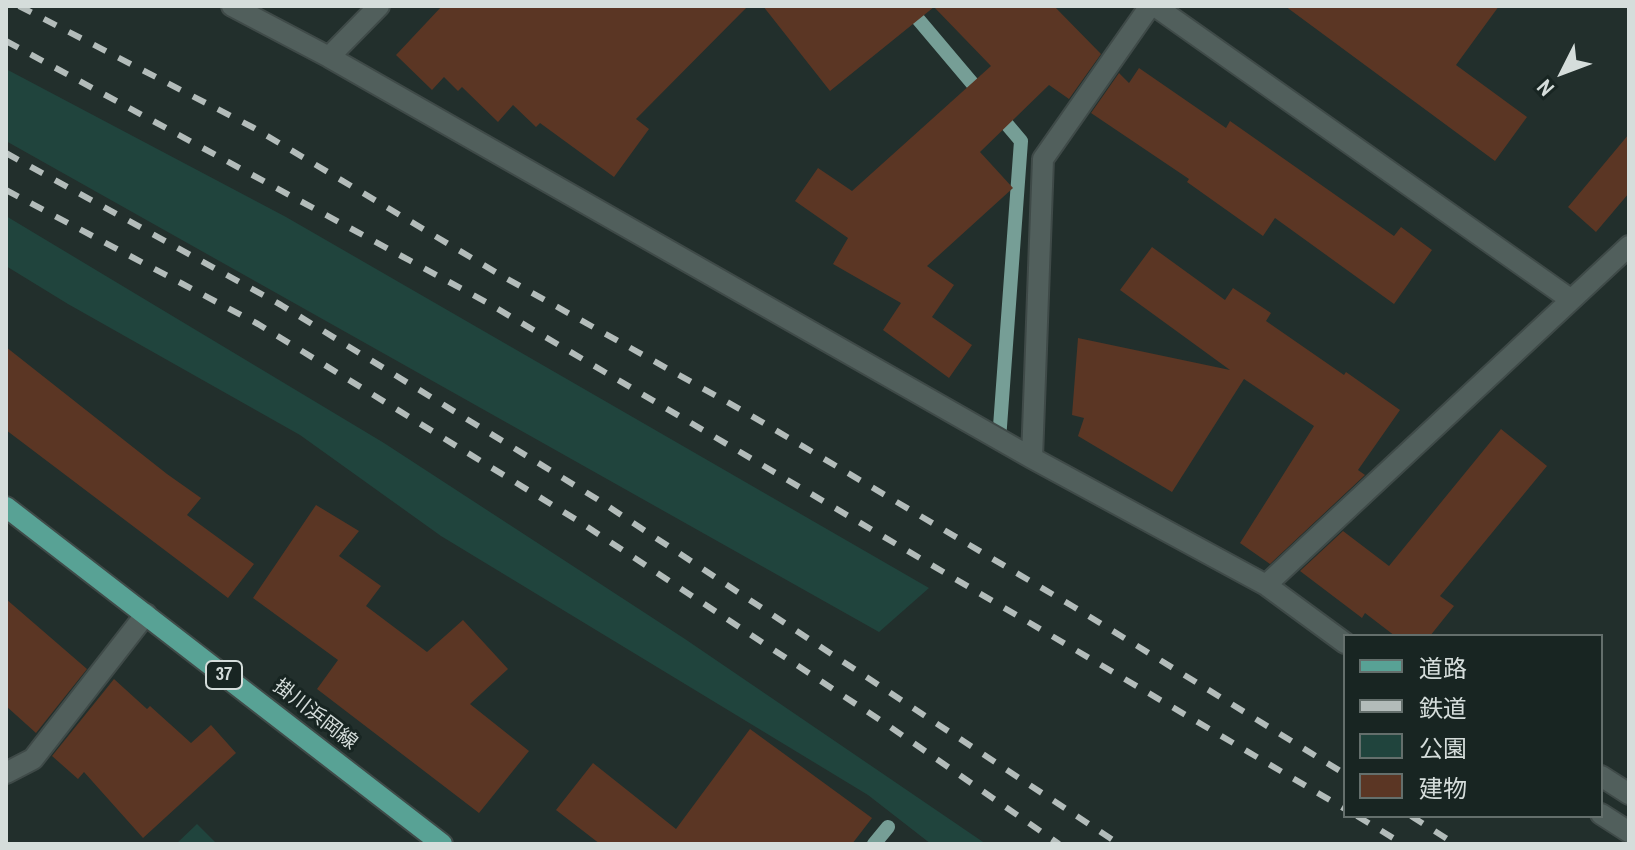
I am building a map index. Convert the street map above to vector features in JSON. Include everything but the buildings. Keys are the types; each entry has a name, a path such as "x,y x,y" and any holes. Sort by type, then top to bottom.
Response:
{"main road":[{"name":"掛川浜岡線","path":"6,507 442,844"}],"street":[{"path":"232,6 329,57 1032,458 1266,585 1343,642"},
{"path":"329,57 379,6"},
{"path":"1032,458 1043,159 1152,6 1570,299"},
{"path":"1266,585 1629,246"},
{"path":"6,773 33,759 146,614"},
{"path":"1603,777 1629,794"},
{"path":"1603,815 1629,832"}],"green space":[{"path":"6,69 286,217 929,588 879,632 6,141"},
{"path":"6,216 384,443 685,639 986,844 931,844 868,795 441,536 300,435 6,266"},
{"path":"197,824 217,844 176,844"}],"waterway":[{"path":"907,6 1021,141 999,440"},
{"path":"874,844 888,827"}],"railway":[{"path":"19,6 254,128 502,276 745,412 1074,607 1343,773"},
{"path":"6,41 486,302 1343,808"},
{"path":"6,153 281,305 597,499 1119,844"},
{"path":"6,190 258,324 580,522 886,724 1059,844"},
{"path":"1360,818 1403,844"},
{"path":"1414,818 1455,844"}]}
